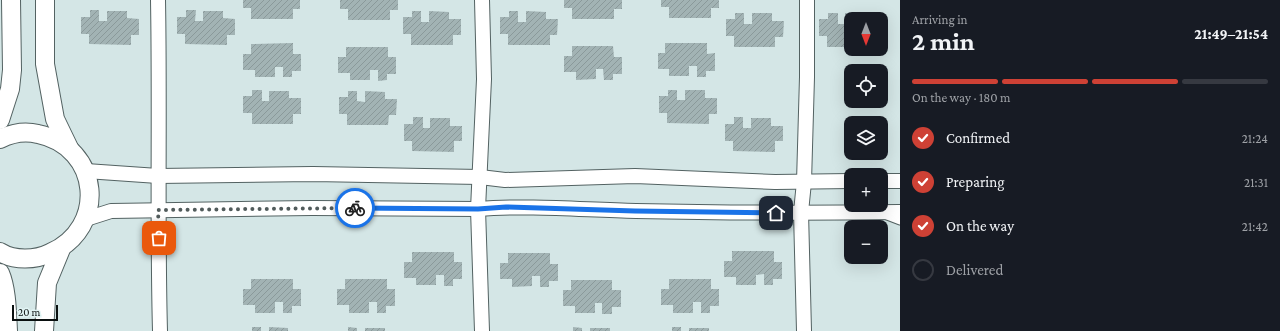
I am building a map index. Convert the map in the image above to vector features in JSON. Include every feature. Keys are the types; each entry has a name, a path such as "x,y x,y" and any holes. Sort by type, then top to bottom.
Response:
{"street":[{"path":"0,120 10,89 9,70 11,0"},
{"path":"45,0 45,64 55,119 69,148"},
{"path":"158,0 158,210 160,331"},
{"path":"482,0 484,79 478,209 482,331"},
{"path":"804,331 801,212 804,182 807,77 807,0"},
{"path":"0,139 7,135 29,132 50,136 69,148 78,158 86,171 90,187 90,204 86,219 76,236 61,249 43,256 23,258 0,252"},
{"path":"86,171 158,176 313,174 480,178 505,180 635,176 775,182 844,181"},
{"path":"86,219 111,211 312,208 478,209 506,207 635,211 844,212"},
{"path":"888,212 900,212"},
{"path":"44,331 47,283 61,249"},
{"path":"0,273 3,279 8,331"}],"lane":[{"path":"890,181 900,171"},
{"path":"875,212 900,221"}],"building":[{"path":"243,0 300,0 300,9 293,9 293,19 251,19 251,8 243,8"},
{"path":"340,0 398,0 398,10 390,10 390,20 348,20 348,9 340,9"},
{"path":"564,0 622,0 622,9 614,9 614,19 572,19 572,8 564,8"},
{"path":"661,0 719,0 719,8 711,8 711,18 669,18 669,7 661,7"},
{"path":"90,10 99,10 99,21 107,21 107,11 127,11 127,18 139,19 139,35 131,35 131,45 89,44 89,34 81,34 81,17 90,17"},
{"path":"186,10 196,10 195,21 203,21 203,11 223,11 223,18 235,19 235,35 227,35 227,45 185,44 185,34 177,34 177,17 186,17"},
{"path":"412,11 421,11 421,22 429,22 429,11 449,12 449,19 461,19 461,35 453,35 453,45 411,45 411,34 403,34 403,17 412,17"},
{"path":"509,11 518,11 518,22 526,22 526,11 546,12 546,19 558,19 557,35 550,35 550,45 508,45 508,34 500,34 500,17 509,17"},
{"path":"735,13 744,13 744,24 752,24 752,13 772,13 772,21 784,21 783,37 775,37 775,47 734,47 734,36 726,36 726,19 735,19"},
{"path":"828,13 838,13 838,24 844,24 844,47 827,47 827,36 819,36 819,19 828,19"},
{"path":"293,43 293,54 301,54 301,71 292,71 292,77 283,77 283,67 275,67 275,77 255,77 255,70 243,70 243,54 251,54 251,44"},
{"path":"665,43 707,43 707,54 715,53 715,71 706,71 706,77 697,77 697,66 689,66 689,76 669,76 669,69 658,69 658,53 665,53"},
{"path":"572,46 613,46 614,57 622,57 622,74 613,74 613,80 604,80 603,69 596,69 596,79 576,80 576,72 564,72 564,56 572,56"},
{"path":"346,47 388,47 388,57 396,57 396,74 387,74 387,80 378,81 378,70 370,70 370,80 350,80 350,73 338,73 338,57 346,57"},
{"path":"252,90 262,90 262,101 269,101 269,91 289,91 289,98 301,98 301,114 293,114 293,124 252,124 252,113 243,113 243,96 252,96"},
{"path":"668,90 677,90 677,100 685,100 685,90 705,90 705,98 717,98 717,114 709,114 709,124 667,123 667,113 659,113 659,96 668,96"},
{"path":"348,91 357,91 357,101 365,102 365,91 385,92 385,99 397,99 396,115 389,115 388,125 347,125 347,114 339,114 339,97 348,97"},
{"path":"413,117 423,117 423,128 430,128 430,118 450,118 450,126 462,126 462,141 454,141 454,152 412,151 412,141 404,141 404,124 413,124"},
{"path":"734,117 743,117 743,128 751,128 751,118 771,118 771,126 783,126 783,141 775,141 775,152 733,151 733,141 725,141 725,124 734,124"},
{"path":"732,251 774,251 774,262 782,262 782,279 773,279 773,285 764,285 764,274 756,275 756,285 736,285 736,277 724,277 724,261 732,261"},
{"path":"412,252 454,252 454,262 462,262 462,279 453,279 453,286 444,286 444,275 436,275 436,285 416,285 416,278 404,278 404,262 412,262"},
{"path":"508,253 550,253 550,264 558,264 558,281 549,281 549,287 540,287 540,276 532,276 532,286 512,287 512,279 500,279 500,263 508,263"},
{"path":"251,279 293,279 293,289 301,289 301,306 292,306 292,313 283,313 283,302 275,302 275,313 255,313 255,305 243,305 243,289 251,289"},
{"path":"345,279 387,279 387,289 395,289 395,306 386,306 386,313 377,313 377,302 369,302 369,313 349,313 349,305 337,305 337,289 345,289"},
{"path":"669,279 711,279 711,289 719,289 719,306 710,306 710,313 701,313 701,302 693,302 693,313 673,313 673,305 661,305 661,289 669,289"},
{"path":"571,280 612,280 612,290 621,290 621,307 612,307 612,314 602,314 602,303 595,303 595,313 575,313 575,306 563,306 563,290 571,290"},
{"path":"252,327 261,327 261,331 252,331"},
{"path":"269,327 288,328 288,331 269,331"},
{"path":"348,327 357,328 357,331 348,331"},
{"path":"573,327 582,328 582,331 573,331"},
{"path":"672,327 681,327 681,331 672,331"},
{"path":"365,328 385,328 385,331 365,331"},
{"path":"590,328 610,328 610,331 590,331"},
{"path":"689,328 709,328 709,331 689,331"}],"way so far":[{"path":"159,238 158,210 355,208"}],"route":[{"path":"355,208 478,209 506,207 776,213"}]}
